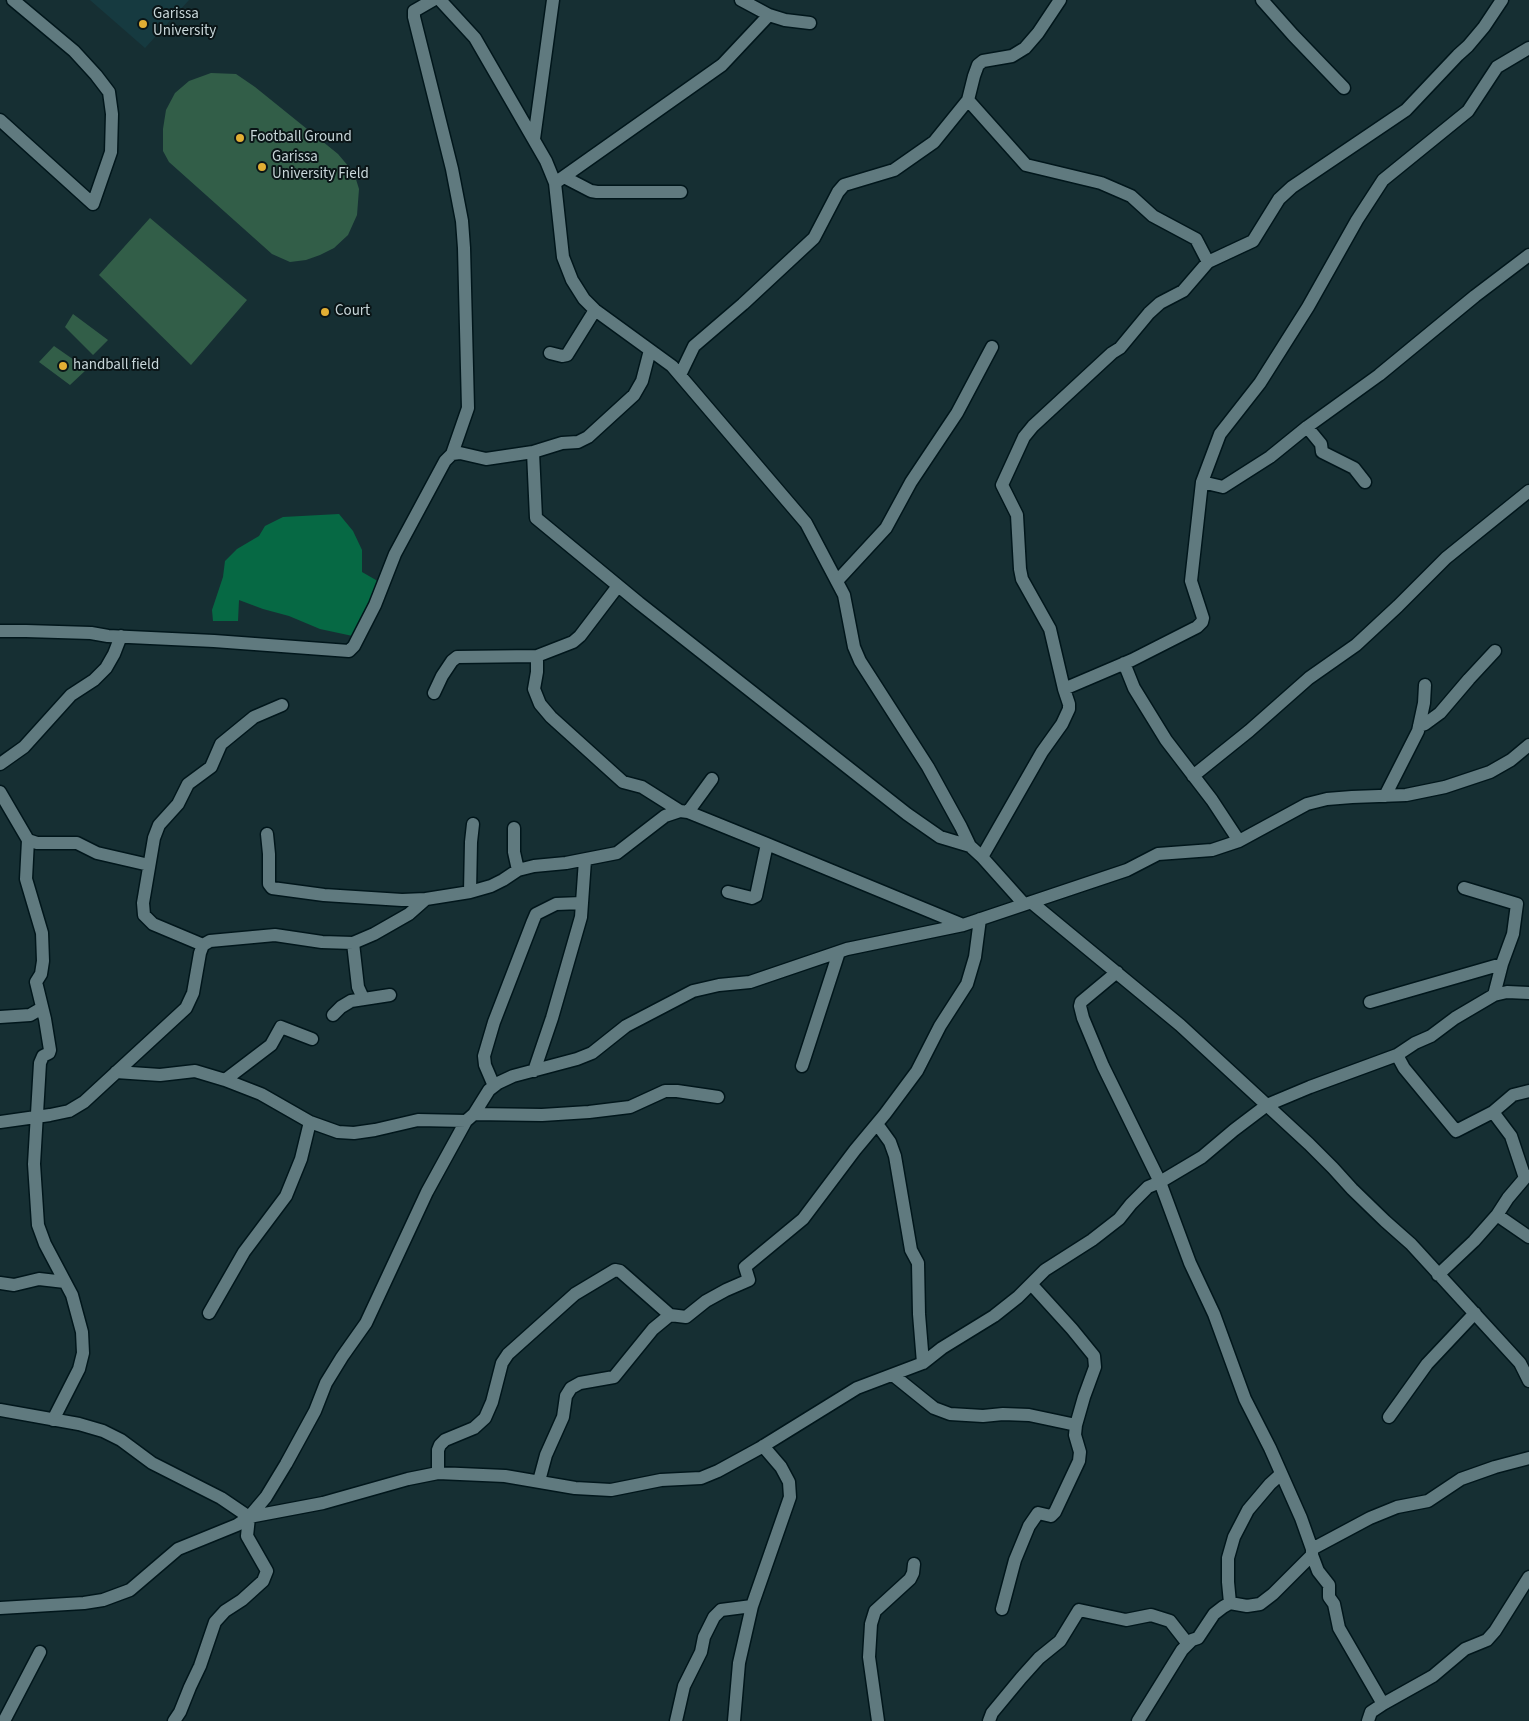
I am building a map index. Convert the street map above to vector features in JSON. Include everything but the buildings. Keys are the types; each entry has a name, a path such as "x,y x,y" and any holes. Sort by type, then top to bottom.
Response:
{"street":[{"path":"0,120 93,204 111,152 112,114 109,92 96,74 74,51 13,0"},
{"path":"0,631 26,630 349,651 354,646 375,605 395,554 445,461 452,454 468,408 462,221 452,170 414,17 414,11 433,0"},
{"path":"440,0 475,38 560,180 563,257 572,280 584,299 595,310 672,366 806,523 844,595 854,646 860,661 928,767 970,846 1027,903 1117,972 1180,1025 1333,1168 1378,1215 1411,1244 1475,1313 1520,1363 1529,1381"},
{"path":"534,139 553,0"},
{"path":"741,0 769,15 785,20 810,23"},
{"path":"680,375 694,346 743,304 814,238 838,192 844,185 894,170 934,142 968,100 978,65 983,61 1012,56 1025,48 1038,34 1060,0"},
{"path":"1262,0 1292,35 1344,88"},
{"path":"982,857 1042,752 1067,714 1069,704 1050,629 1022,579 1017,515 1002,484 1024,438 1033,426 1112,353 1120,348 1149,313 1160,303 1183,291 1208,262 1253,241 1279,199 1292,187 1406,110 1458,54 1468,46 1484,27 1502,0"},
{"path":"560,180 722,65 769,15"},
{"path":"1064,689 1124,663 1197,627 1202,622 1203,618 1191,581 1202,482 1220,434 1271,366 1308,307 1357,220 1383,180 1468,111 1497,67 1529,48"},
{"path":"968,100 1026,165 1101,183 1130,196 1153,216 1196,239 1208,262"},
{"path":"560,180 598,192 681,192"},
{"path":"1202,482 1224,487 1228,486 1270,457 1307,427 1380,375 1475,296 1529,255"},
{"path":"550,353 562,356 567,355 595,310"},
{"path":"837,581 886,528 911,482 956,413 992,347"},
{"path":"452,454 460,453 486,459 533,452 562,443 578,442 588,437 634,395 642,381 650,350"},
{"path":"1307,427 1321,444 1322,452 1354,468 1365,482"},
{"path":"533,452 536,518 618,586 907,814 940,837 970,846"},
{"path":"1193,776 1249,731 1309,678 1352,648 1446,558 1529,491"},
{"path":"434,693 442,676 457,657 536,656 573,642 580,636 618,586"},
{"path":"0,764 24,748 71,695 94,680 106,668 121,636"},
{"path":"1418,726 1425,724 1440,713 1495,651"},
{"path":"536,656 537,672 534,689 536,696 551,717 623,782 642,787 684,812 963,925"},
{"path":"1124,663 1134,688 1166,740 1212,800 1239,841"},
{"path":"1385,796 1418,726 1424,703 1425,686"},
{"path":"203,945 153,924 144,915 143,903 154,838 159,826 178,804 188,784 210,767 222,744 254,716 282,705"},
{"path":"0,1608 104,1600 130,1590 178,1549 237,1525 249,1517 266,1497 286,1464 315,1412 326,1383 366,1323 427,1192 470,1118 489,1090 494,1086 513,1076 577,1059 592,1052 626,1026 693,991 719,985 750,982 839,952 963,925 1127,870 1158,854 1212,850 1239,841 1307,804 1344,798 1406,795 1445,787 1490,772 1511,760 1529,745"},
{"path":"267,834 269,854 268,884 272,888 402,900 426,899 470,892 503,880 518,870 534,866 585,860 617,853 665,816 684,812 712,779"},
{"path":"0,792 28,840 26,879 42,933 43,961 41,974 36,982 50,1050 49,1053 43,1056 40,1063 34,1164 38,1225 45,1244 72,1295 82,1332 83,1353 79,1369 53,1420"},
{"path":"470,892 473,824"},
{"path":"514,828 514,852 518,870"},
{"path":"28,840 37,843 77,843 97,853 149,865"},
{"path":"728,892 752,898 756,896 767,844"},
{"path":"534,1071 576,938 581,917 585,860"},
{"path":"1464,888 1517,904 1513,934 1502,964 1494,995"},
{"path":"0,1122 69,1111 84,1102 186,1008 193,993 200,953 203,945 210,941 275,935 322,942 353,943 374,934 409,914 426,899"},
{"path":"494,1086 485,1065 484,1056 494,1022 536,914 556,904 582,903"},
{"path":"438,1473 438,1450 440,1445 445,1440 474,1428 484,1418 492,1402 500,1370 508,1354 574,1294 615,1270 620,1271 670,1315 686,1317 706,1301 749,1280 745,1267 803,1219 917,1071 940,1026 967,984 975,957 980,919"},
{"path":"353,943 358,987 362,998"},
{"path":"802,1066 839,952"},
{"path":"1370,1002 1502,964"},
{"path":"1117,972 1083,999 1080,1006 1103,1066 1160,1182 1190,1263 1214,1314 1245,1399 1270,1448 1301,1518 1318,1571 1328,1584 1329,1597 1334,1604 1339,1628 1383,1704"},
{"path":"0,1410 79,1424 103,1431 121,1440 152,1463 221,1498 249,1517 323,1503 408,1479 438,1473 505,1476 575,1488 611,1490 661,1480 701,1478 718,1471 763,1446 857,1388 923,1363 942,1348 994,1316 1032,1285 1045,1270 1092,1240 1119,1219 1148,1187 1202,1158 1267,1105 1396,1055 1431,1036 1455,1018 1494,995 1508,992 1529,993"},
{"path":"332,1015 346,1004 362,998 390,995"},
{"path":"0,1017 30,1015 42,1008"},
{"path":"225,1080 271,1045 281,1027 312,1039"},
{"path":"1396,1055 1404,1068 1456,1131 1493,1112 1513,1095 1529,1091"},
{"path":"116,1072 160,1075 195,1071 261,1094 310,1122 338,1132 354,1133 418,1120 542,1115 630,1107 665,1092 677,1091 718,1097"},
{"path":"1438,1275 1468,1247 1497,1215 1508,1198 1527,1177 1511,1136 1493,1112"},
{"path":"209,1313 244,1252 286,1196 301,1159 310,1122"},
{"path":"877,1124 890,1142 911,1250 918,1263 919,1314 923,1363"},
{"path":"1497,1215 1529,1237"},
{"path":"0,1284 14,1285 39,1279 65,1282"},
{"path":"1002,1609 1015,1560 1029,1526 1038,1513 1051,1516 1055,1512 1079,1461 1080,1452 1075,1435 1076,1425 1084,1396 1096,1367 1094,1356 1032,1285"},
{"path":"1389,1417 1426,1364 1475,1313"},
{"path":"540,1481 546,1455 563,1416 568,1391 580,1383 614,1377 653,1329 670,1315"},
{"path":"893,1375 934,1408 950,1414 983,1416 1003,1414 1029,1415 1076,1425"},
{"path":"734,1721 739,1663 752,1606 790,1497 790,1482 781,1467 763,1446"},
{"path":"1138,1721 1182,1650 1192,1640 1198,1638 1214,1614 1223,1607 1230,1604 1247,1606 1260,1604 1273,1594 1312,1551 1370,1518 1397,1507 1428,1501 1461,1480 1495,1467 1529,1458"},
{"path":"1230,1604 1228,1558 1234,1537 1248,1510 1281,1474"},
{"path":"174,1721 180,1712 200,1666 215,1622 225,1611 242,1600 263,1581 267,1571 247,1536 249,1517"},
{"path":"878,1721 868,1657 871,1624 875,1611 910,1579 914,1564"},
{"path":"1368,1721 1372,1712 1383,1704 1433,1676 1465,1649 1487,1640 1495,1631 1529,1577"},
{"path":"676,1721 684,1686 701,1652 704,1637 714,1618 722,1610 752,1606"},
{"path":"989,1721 992,1713 1021,1678 1060,1641 1079,1610 1126,1620 1151,1615 1170,1621 1188,1644"},
{"path":"4,1721 40,1652"}],"shaded area":[{"name":"Garissa University","path":"90,0 189,0 145,48"}],"green space":[{"name":"Garissa University Field","path":"211,73 236,74 255,87 338,154 354,173 359,189 357,215 348,235 334,248 306,260 290,262 272,254 169,162 163,151 163,129 166,110 175,93 189,81"},
{"path":"150,218 247,300 191,365 99,275"},
{"name":"handball field","path":"73,314 108,340 93,355 65,327"},
{"name":"handball field","path":"54,346 87,369 70,385 39,362"},
{"path":"339,514 353,531 362,550 362,572 388,587 362,638 320,629 289,616 239,600 238,621 213,621 212,610 223,577 225,561 237,549 259,536 265,526 283,517"}],"place":[{"name":"Garissa University","path":"143,24"},
{"name":"Football Ground","path":"240,138"},
{"name":"Garissa University Field","path":"262,167"},
{"name":"Court","path":"325,312"},
{"name":"handball field","path":"63,366"}]}
